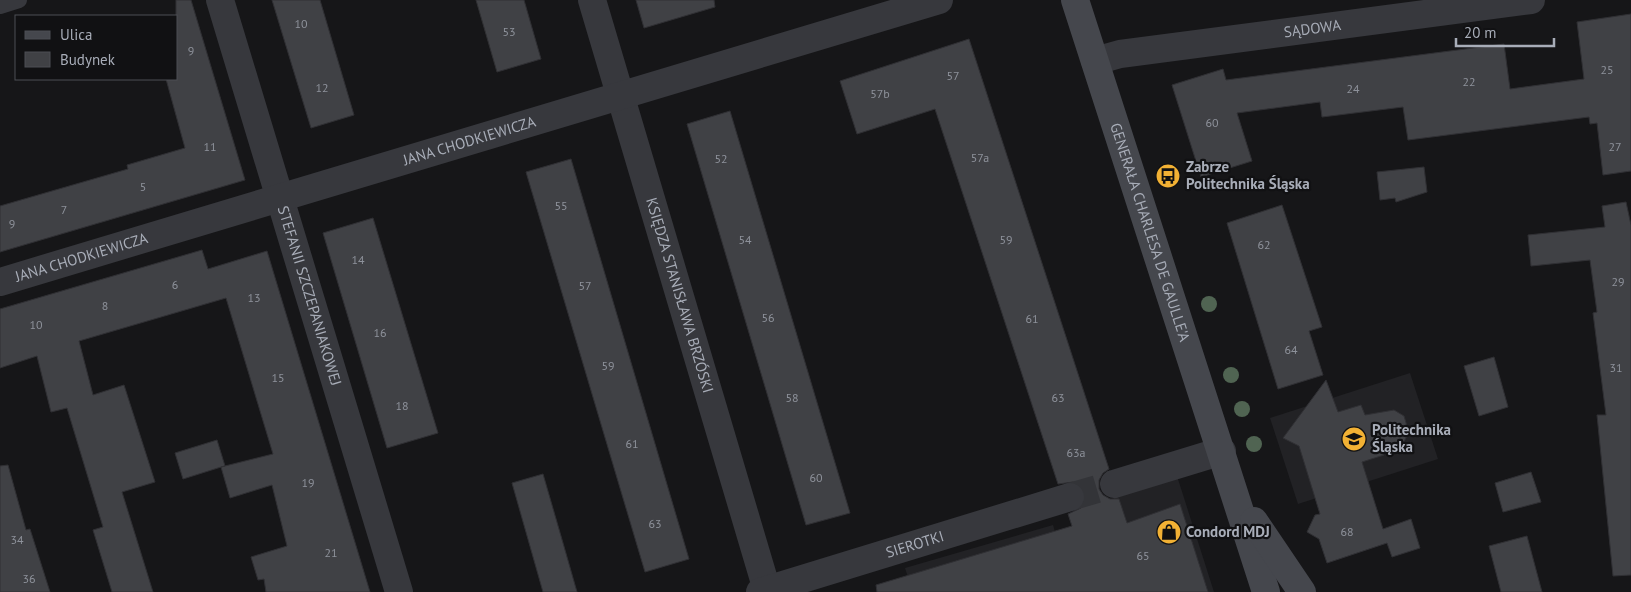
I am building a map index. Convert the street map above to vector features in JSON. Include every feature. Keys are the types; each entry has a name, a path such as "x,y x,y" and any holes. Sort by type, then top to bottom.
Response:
{"main road":[{"name":"GENERAŁA CHARLESA DE GAULLE'A","path":"1075,0 1266,592"},
{"name":"GENERAŁA CHARLESA DE GAULLE'A","path":"1224,458 1251,517 1302,592"}],"street":[{"name":"STEFANII SZCZEPANIAKOWEJ","path":"220,0 399,592"},
{"name":"KSIĘDZA STANISŁAWA BRZÓSKI","path":"592,0 764,591"},
{"name":"JANA CHODKIEWICZA","path":"0,282 280,200 620,95 939,0"},
{"name":"SĄDOWA","path":"1095,61 1120,54 1531,0"},
{"path":"1114,484 1224,458"},
{"name":"SIEROTKI","path":"764,591 1070,497"}],"lane":[{"path":"0,6 19,0"}],"shaded area":[{"name":"Politechnika Śląska","path":"1410,373 1438,459 1298,504 1270,418"},
{"path":"1177,476 1214,592 1103,592 1075,512"},
{"path":"1053,525 1073,592 913,592 905,568"}],"building":[{"path":"176,0 191,0 245,180 0,252 0,206 128,169 127,165 185,148 166,80 178,80 178,15 176,15"},
{"path":"272,0 320,0 354,115 311,128"},
{"path":"476,0 524,0 541,59 497,72"},
{"path":"636,0 714,0 715,7 644,28"},
{"path":"1631,14 1631,171 1603,175 1597,123 1590,124 1589,117 1408,140 1403,107 1322,117 1320,102 1237,113 1252,161 1201,177 1172,85 1223,69 1226,80 1504,44 1510,89 1584,79 1577,22"},
{"path":"969,39 1109,469 1103,473 1099,480 1099,489 1103,495 1110,499 1119,499 1127,523 1180,504 1208,592 877,592 876,585 1072,526 1068,514 1081,508 1085,500 1085,492 1080,485 1073,482 1058,484 935,109 857,134 840,81"},
{"path":"730,111 850,513 806,525 687,124"},
{"path":"571,159 689,559 645,572 526,172"},
{"path":"1424,167 1427,192 1396,202 1395,198 1380,200 1377,172"},
{"path":"1626,202 1631,225 1631,575 1613,576 1597,415 1606,415 1593,313 1597,312 1590,260 1531,266 1528,235 1605,227 1602,206"},
{"path":"1282,205 1322,327 1309,331 1323,375 1278,389 1227,223"},
{"path":"373,218 438,433 387,448 323,233"},
{"path":"202,250 208,269 267,251 370,592 266,592 264,579 258,580 251,557 287,546 272,485 230,498 221,467 273,454 226,298 79,341 93,395 124,385 155,482 122,492 153,592 112,592 93,530 103,527 67,408 51,412 37,356 0,368 0,309"},
{"path":"1494,357 1508,407 1479,416 1464,366"},
{"path":"1326,380 1338,412 1361,405 1365,415 1394,410 1404,416 1409,433 1403,443 1382,453 1384,455 1362,462 1383,529 1411,519 1420,548 1392,557 1387,543 1327,563 1319,539 1307,532 1315,515 1320,514 1299,446 1283,438"},
{"path":"217,440 225,466 183,479 175,453"},
{"path":"8,465 26,530 30,529 50,592 0,592 0,466"},
{"path":"1531,472 1541,502 1503,512 1495,483"},
{"path":"543,474 577,592 543,592 512,483"},
{"path":"1527,536 1542,592 1501,592 1489,546"}],"tunnel":[{"path":"1070,497 1114,484"}],"place":[{"name":"Zabrze Politechnika Śląska","path":"1168,176"},
{"name":"Politechnika Śląska","path":"1354,439"},
{"name":"Condord MDJ","path":"1169,532"}]}
